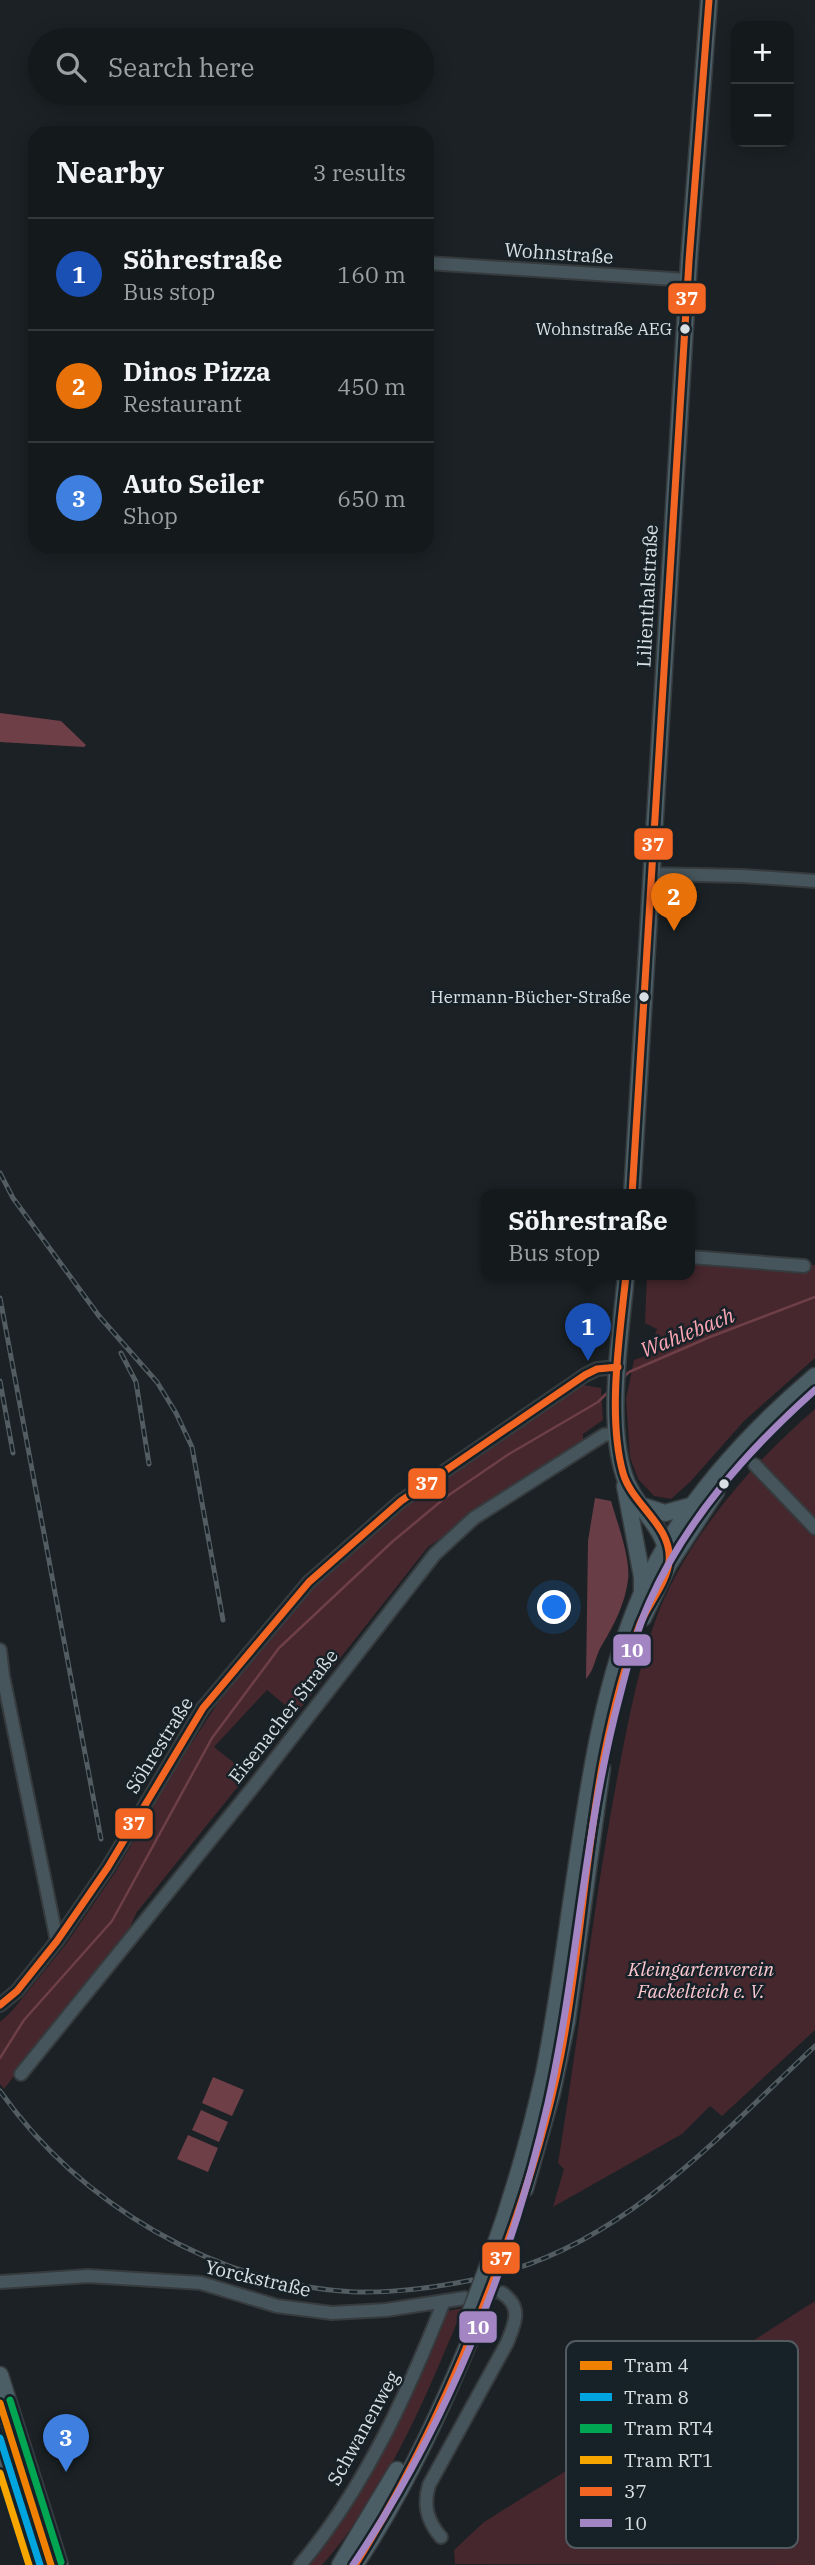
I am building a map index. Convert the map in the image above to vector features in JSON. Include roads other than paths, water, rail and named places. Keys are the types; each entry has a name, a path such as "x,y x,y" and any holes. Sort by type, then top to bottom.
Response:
{"main road":[{"name":"Lilienthalstraße","path":"632,1189 688,280 709,0"},
{"path":"626,1280 618,1377 618,1433 642,1577 642,1593"},
{"path":"496,2259 544,2071 586,1794 603,1715 642,1593 694,1505 762,1423 815,1376"},
{"path":"667,1547 752,1447 815,1388"},
{"path":"624,1476 658,1527 667,1547 669,1564"},
{"path":"355,2565 380,2527 438,2415 496,2259 522,2202 552,2093 567,2021 598,1796 614,1710 646,1610 669,1564 718,1489"},
{"path":"642,1506 665,1513 694,1505"},
{"path":"632,1527 647,1539 667,1547"},
{"path":"340,2565 424,2420 475,2314"},
{"path":"0,2375 60,2565"},
{"path":"0,2444 39,2565"}],"street":[{"name":"Wohnstraße","path":"434,263 688,280"},
{"path":"652,874 815,881"},
{"path":"695,1257 804,1266"},
{"name":"Söhrestraße","path":"0,2005 17,1991 57,1941 108,1867 203,1708 309,1582 401,1501 585,1375 597,1368 618,1377"},
{"name":"Eisenacher Straße","path":"21,2074 254,1786 435,1554 474,1518 604,1435 618,1433"},
{"path":"755,1465 815,1528"},
{"path":"0,1650 57,1941"},
{"name":"Yorckstraße","path":"0,2282 88,2276 201,2283 277,2305 332,2313 386,2310 465,2298"},
{"path":"441,2537 432,2527 425,2498 429,2485 516,2323 516,2307 510,2298 502,2293"},
{"name":"Schwanenweg","path":"300,2565 351,2491 384,2433 413,2376 444,2301"}],"waterway":[{"name":"Wahlebach","path":"622,1379 629,1372 710,1337 815,1297"},
{"name":"Wahlebach","path":"0,2058 24,2020 112,1921 212,1738 279,1648 392,1542 446,1497 509,1454 598,1402 610,1390"}],"tunnel":[{"path":"469,2297 502,2293"}],"railway":[{"path":"0,1173 13,1198 99,1316 157,1382 176,1413 192,1447 223,1620"},
{"path":"0,1298 101,1839"},
{"path":"121,1353 136,1382 149,1464"},
{"path":"0,1381 13,1453"},
{"path":"511,2270 556,2253 598,2231 637,2205 711,2144 815,2046"},
{"path":"0,2091 32,2132 70,2169 111,2202 155,2231 202,2255 252,2274 303,2286 355,2292 385,2292 472,2280"}],"tram line":[{"name":"RT4","path":"10,2400 61,2562"},
{"name":"4","path":"0,2403 51,2565"},
{"name":"8","path":"0,2438 40,2565"},
{"name":"RT1","path":"0,2473 29,2565"}],"place":[{"name":"Wohnstraße AEG","path":"685,329"},
{"name":"Dinos Pizza","path":"674,931"},
{"name":"Hermann-Bücher-Straße","path":"644,997"},
{"name":"Söhrestraße","path":"588,1361"},
{"name":"Auto Seiler","path":"66,2472"}],"park label":[{"name":"Kleingartenverein Fackelteich e. V.","path":"701,1980"}]}
